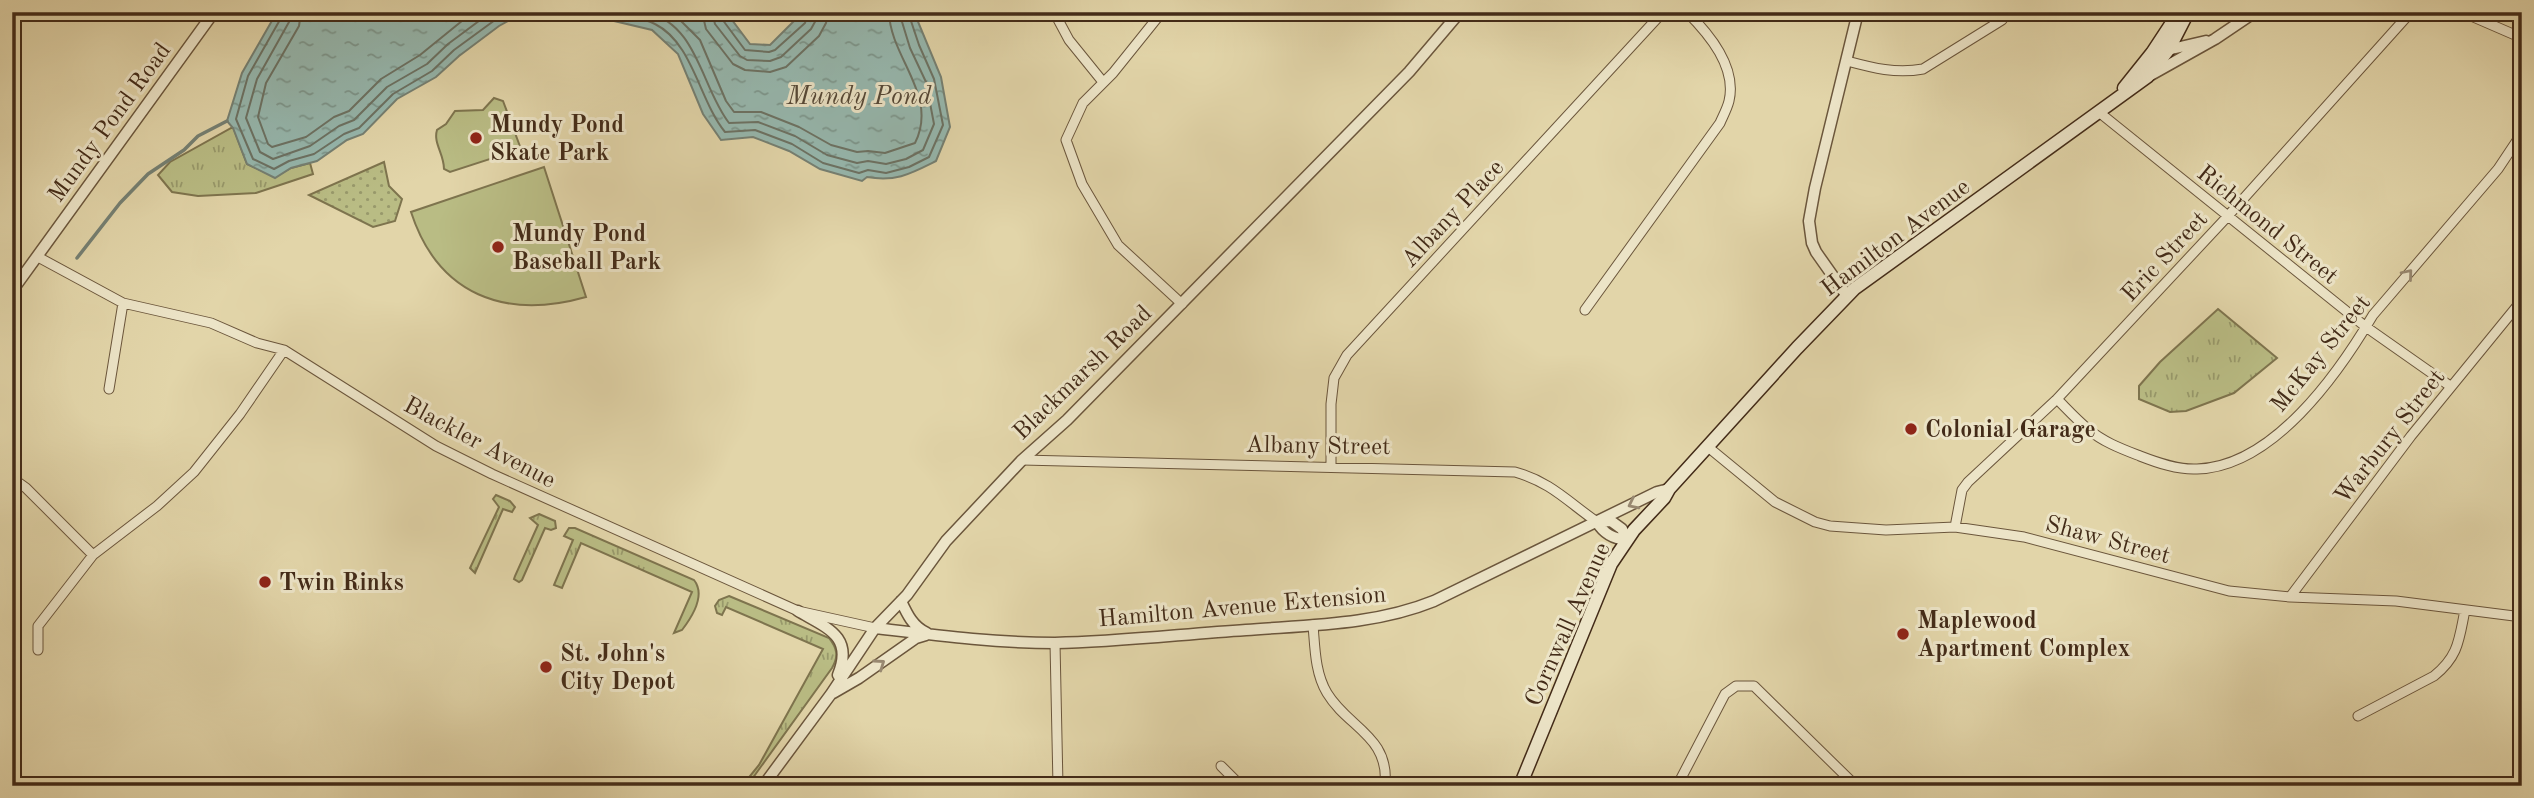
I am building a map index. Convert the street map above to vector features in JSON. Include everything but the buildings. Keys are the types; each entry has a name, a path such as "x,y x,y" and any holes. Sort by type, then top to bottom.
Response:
{"main road":[{"path":"2147,77 2169,50 2183,16"},
{"path":"2152,53 2183,16"},
{"name":"Hamilton Avenue","path":"2111,104 2152,53"},
{"name":"Hamilton Avenue","path":"1669,489 1847,296 1913,245 2147,77"},
{"name":"Cornwall Avenue","path":"1520,786 1604,578 1627,540 1669,489"}],"street":[{"path":"1054,12 1069,40 1104,82"},
{"path":"1161,12 1104,82 1083,103 1066,140 1082,184 1118,245 1182,304"},
{"name":"Blackmarsh Road","path":"762,786 831,694 875,628 901,601 946,541 1022,460 1067,421 1409,72 1460,12"},
{"name":"Albany Place","path":"1331,467 1331,404 1334,378 1347,355 1663,12"},
{"path":"1585,310 1720,123 1729,100 1729,80 1722,59 1710,35 1687,12"},
{"path":"1847,296 1816,252 1809,221 1858,12"},
{"path":"1847,61 1890,71 1923,69 2002,19 2008,12"},
{"name":"Hamilton Avenue","path":"2147,77 2215,39 2255,12"},
{"name":"Eric Street","path":"1955,527 1962,490 1968,482 2057,399 2411,12"},
{"path":"2462,12 2522,38"},
{"name":"Mundy Pond Road","path":"12,291 212,13"},
{"path":"2183,16 2187,36 2198,43"},
{"name":"Hamilton Avenue","path":"2152,53 2215,39"},
{"name":"Richmond Street","path":"2099,113 2366,327 2451,386"},
{"name":"McKay Street","path":"2057,399 2088,430 2110,444 2155,462 2179,468 2211,468 2250,453 2298,417 2358,342 2373,315 2498,169 2522,133"},
{"name":"Blackler Avenue","path":"38,257 123,303 211,323 257,343 284,350 418,435 525,490 798,611 875,628"},
{"name":"Warbury Street","path":"2290,597 2451,386 2522,300"},
{"path":"109,389 123,303"},
{"path":"38,650 38,626 93,555 157,506 194,472 240,414 284,350"},
{"name":"Shaw Street","path":"1708,447 1775,502 1815,522 1886,530 1955,527 2024,537 2230,591 2290,597 2396,601 2522,617"},
{"name":"Albany Street","path":"1022,460 1515,472 1549,484 1597,522 1614,540 1627,540"},
{"path":"12,478 26,488 93,555"},
{"name":"Hamilton Avenue Extension","path":"875,628 1055,643 1381,618 1409,611 1657,492 1669,489"},
{"path":"901,601 912,622 929,634"},
{"path":"2358,716 2434,676 2444,668 2457,649 2465,610"},
{"path":"798,611 834,632 842,643 843,664 831,694"},
{"path":"1313,625 1321,680 1332,701 1377,746 1384,762 1385,786"},
{"path":"831,694 916,638 929,634"},
{"path":"1055,643 1058,786"},
{"path":"1677,786 1725,694 1736,686 1745,685 1754,686 1770,699 1856,786"},
{"path":"1221,766 1241,786"}],"green space":[{"name":"Mundy Pond Skate Park","path":"494,98 503,101 521,149 450,172 444,169 436,139 437,130 446,124 455,111 483,110"},
{"path":"233,127 247,164 275,177 291,168 310,163 313,174 256,193 198,196 172,192 158,175 170,162"},
{"path":"384,162 389,186 402,199 395,221 373,227 309,195"},
{"name":"Mundy Pond Baseball Park","path":"544,167 586,297 528,305 502,302 478,294 457,281 438,264 423,240 411,212"},
{"path":"2218,309 2277,358 2234,393 2186,411 2170,412 2139,399 2139,386 2160,362"},
{"path":"496,495 510,501 515,507 512,512 503,509 475,573 470,568 499,507 493,499"},
{"path":"539,514 555,521 556,528 545,528 519,582 514,579 515,576 538,525 530,518"},
{"path":"569,528 575,528 694,580 699,592 698,599 682,630 674,633 692,592 581,543 562,588 554,585 573,540 564,536"},
{"path":"729,596 829,638 836,652 832,668 747,786 742,786 759,765 823,649 726,607 722,615 717,613 715,606 719,600"}],"water":[{"path":"277,12 524,12 499,26 436,77 397,99 363,134 347,140 317,161 291,168 275,178 247,164 233,128 227,121 242,73"},
{"name":"Mundy Pond","path":"576,12 726,12 750,44 770,45 803,12 914,12 941,77 950,127 936,161 903,176 867,177 862,181 820,169 789,151 753,137 721,140 703,114 678,54 652,30"}],"waterway":[{"path":"77,258 120,203 148,174 184,150 198,136 227,121"}],"place":[{"name":"Mundy Pond Skate Park","path":"476,138"},
{"name":"Mundy Pond Baseball Park","path":"498,247"},
{"name":"Colonial Garage","path":"1911,429"},
{"name":"Twin Rinks","path":"265,582"},
{"name":"Maplewood Apartment Complex","path":"1903,634"},
{"name":"St. John's City Depot","path":"546,667"}]}
